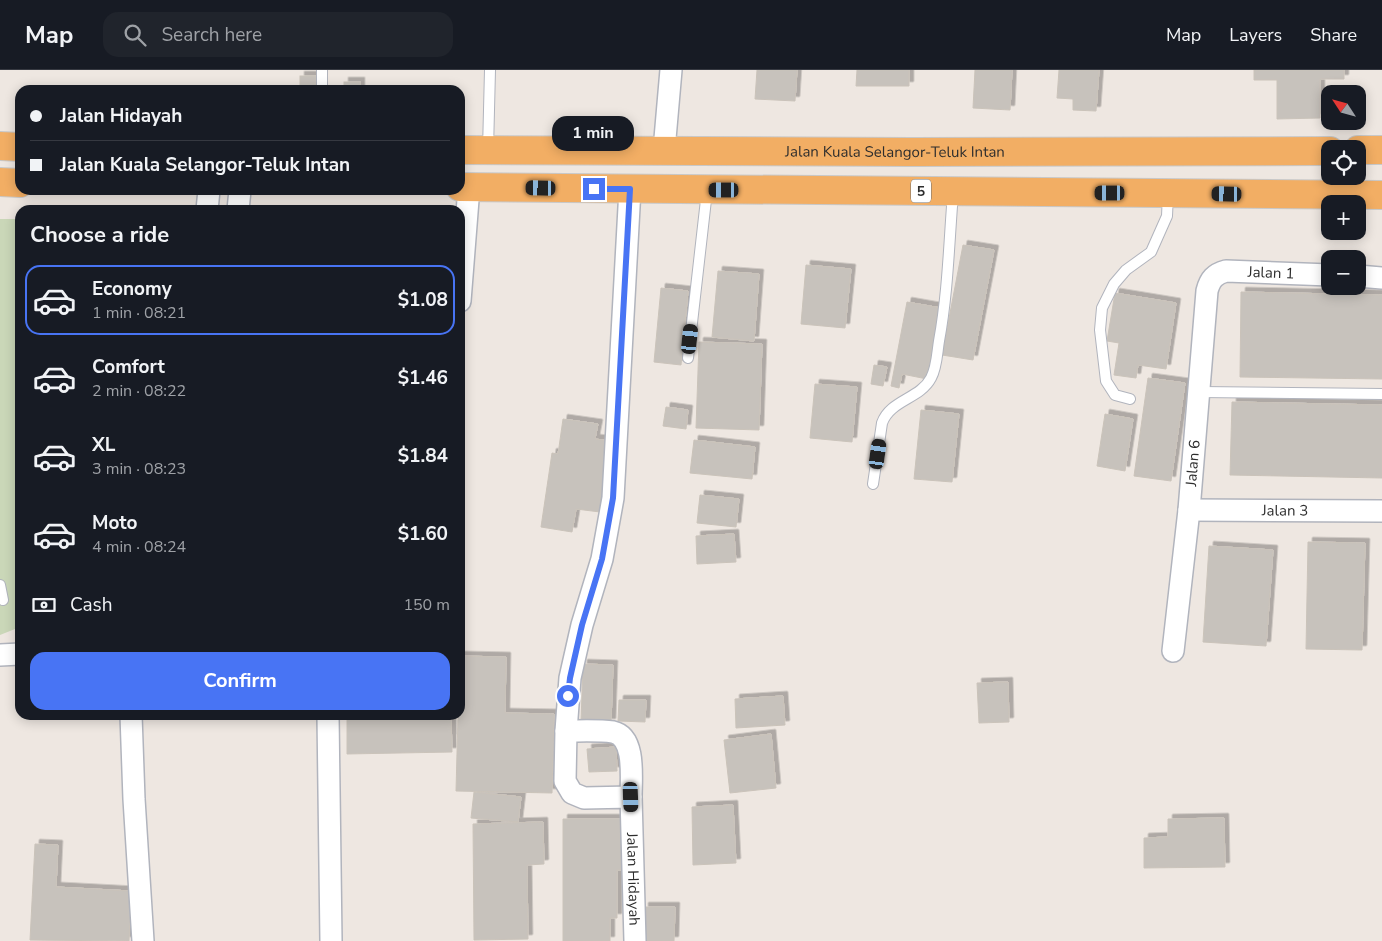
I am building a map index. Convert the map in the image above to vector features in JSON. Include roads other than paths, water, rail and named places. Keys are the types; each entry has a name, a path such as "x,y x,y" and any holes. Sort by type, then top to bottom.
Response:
{"highway":[{"path":"0,146 15,147"},
{"name":"Jalan Kuala Selangor-Teluk Intan","path":"465,150 882,152 1321,150"},
{"path":"1366,150 1382,150"},
{"name":"5","path":"465,187 1382,195"}],"street":[{"path":"664,150 671,70"},
{"path":"630,189 613,498 602,559 582,625 570,678 566,731 566,781 572,793 584,798 631,797"},
{"name":"Jalan 1","path":"1214,276 1226,271 1321,275"},
{"name":"Jalan 6","path":"1173,651 1189,510 1207,291 1209,282 1214,276"},
{"path":"1366,277 1382,278"},
{"name":"Jalan 3","path":"1189,510 1382,511"},
{"path":"0,655 15,654"},
{"path":"131,720 143,941"},
{"path":"328,720 331,941"},
{"name":"Jalan Hidayah","path":"566,731 614,732 625,738 630,748 635,941"}],"lane":[{"path":"322,70 322,85"},
{"path":"488,151 490,70"},
{"path":"688,358 707,190"},
{"path":"873,484 882,423 885,415 890,409 925,387 934,372 946,304 953,192"},
{"path":"1130,399 1115,395 1106,381 1100,330 1102,308 1114,284 1126,270 1151,252 1167,216 1168,193"},
{"path":"1199,392 1382,394"},
{"path":"0,585 3,600"}]}
